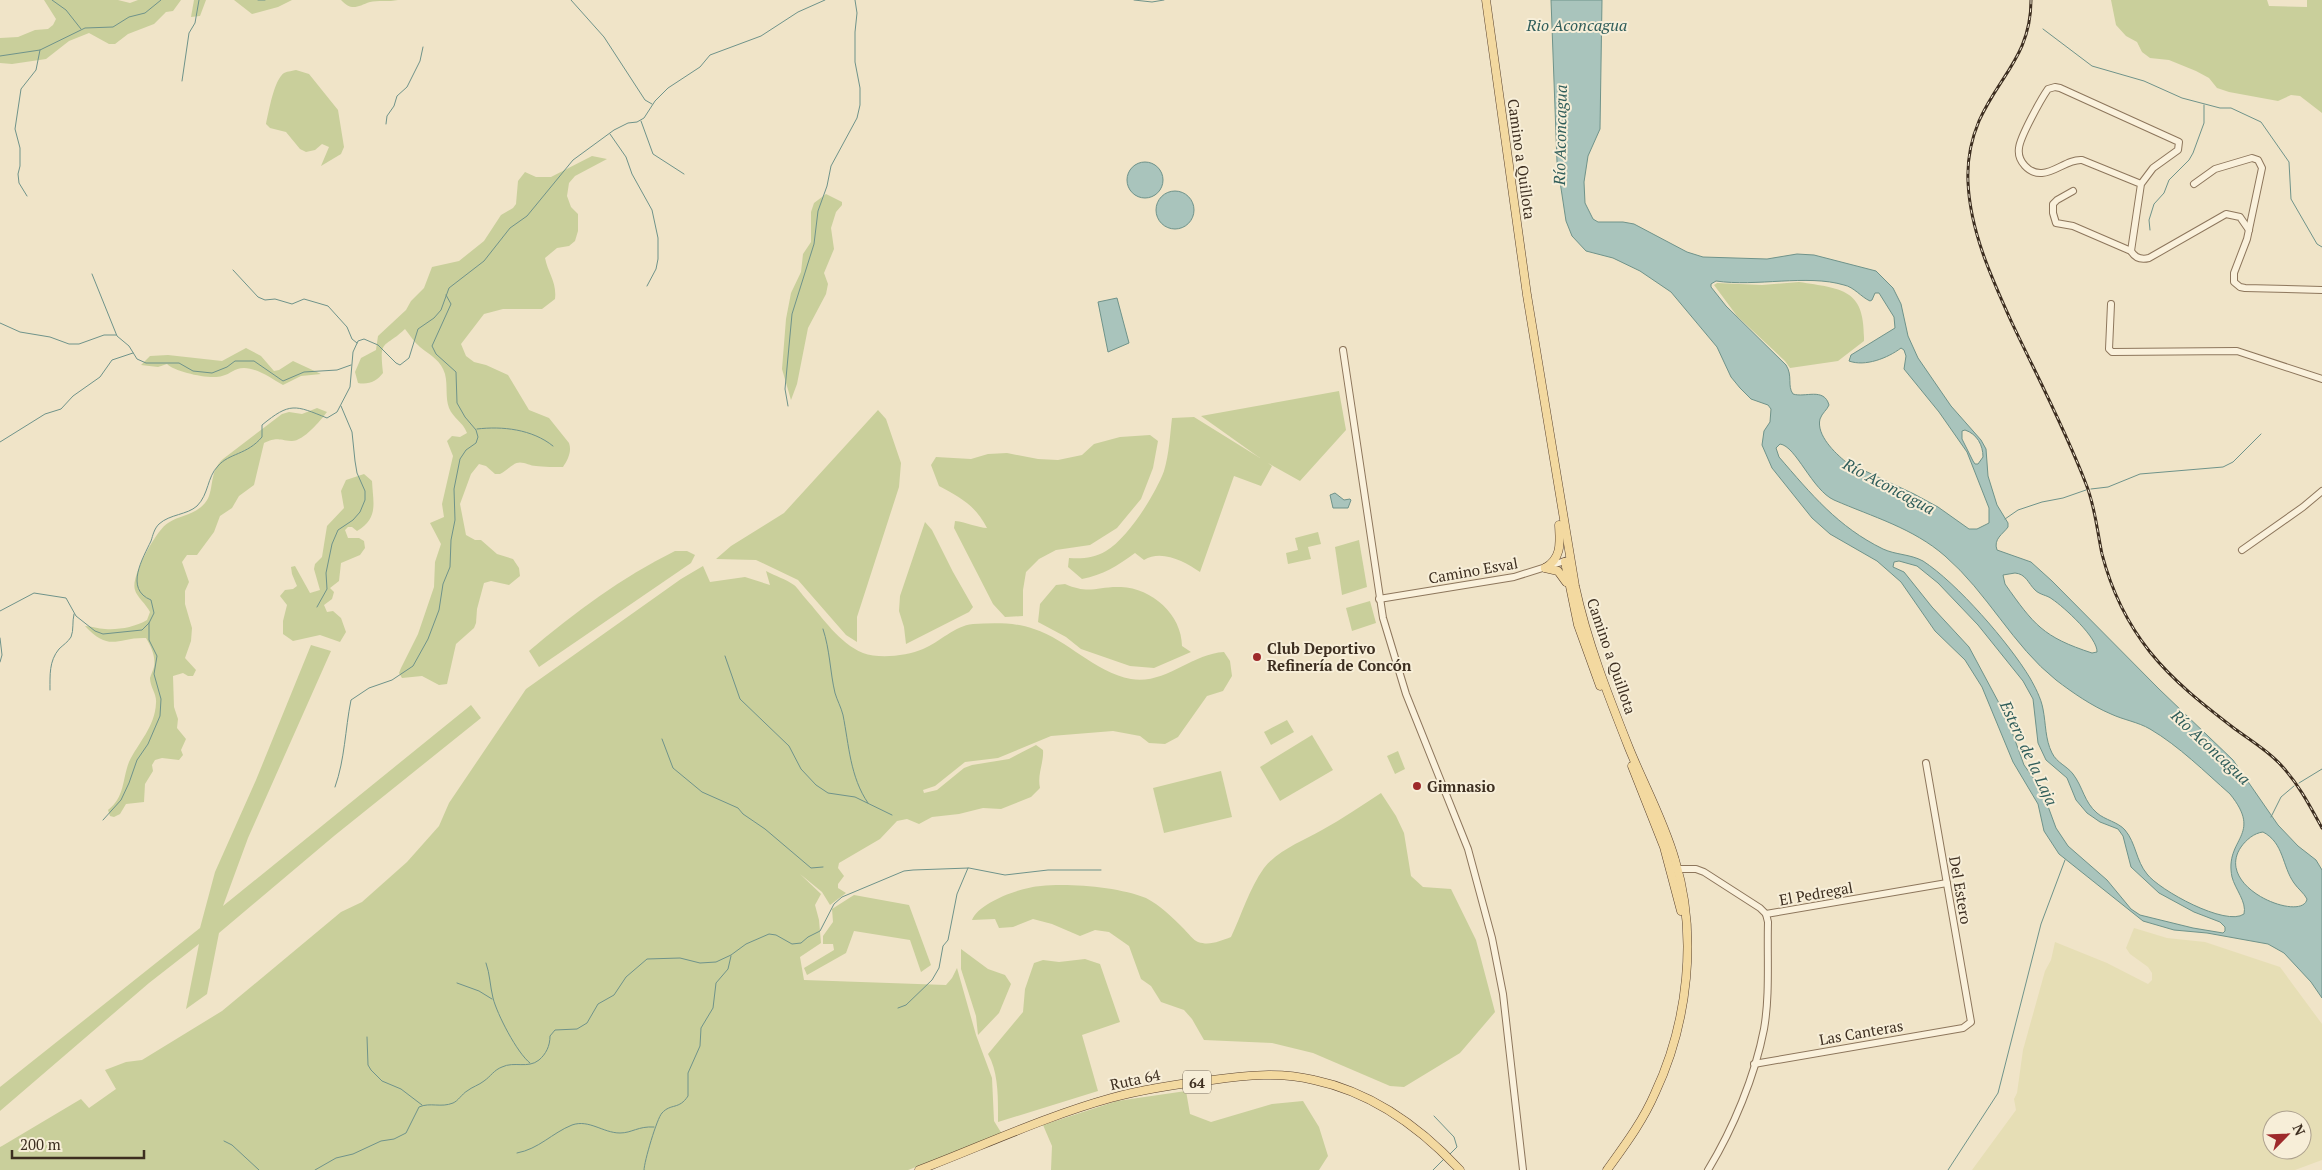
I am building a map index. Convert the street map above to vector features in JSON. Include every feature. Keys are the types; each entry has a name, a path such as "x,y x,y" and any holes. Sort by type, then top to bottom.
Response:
{"main road":[{"name":"Camino a Quillota","path":"1486,0 1568,560 1571,596 1593,668 1664,847 1675,869"},
{"name":"Camino a Quillota","path":"1532,322 1559,525 1579,605 1592,650 1629,747 1666,834 1686,914 1686,960 1682,1010 1669,1059 1644,1115 1608,1170"},
{"path":"1545,568 1554,561 1559,552 1559,525"},
{"path":"1545,568 1561,572 1571,596"},
{"name":"Ruta 64","path":"919,1170 1110,1098 1197,1081 1273,1075 1314,1080 1367,1099 1394,1113 1420,1132 1460,1170"}],"street":[{"path":"2131,251 2141,184 2149,171 2178,150 2180,146 2178,141 2138,125 2060,88 2048,89 2019,145 2019,155 2024,165 2032,171 2042,173 2074,160 2082,160 2141,184"},
{"path":"2194,184 2215,169 2252,158 2258,160 2262,168 2248,230 2233,275 2237,286 2245,288 2322,290"},
{"path":"2073,192 2054,202 2053,213 2056,223 2073,226 2131,251 2137,258 2147,258 2226,214 2240,216 2248,230"},
{"path":"2111,304 2109,349 2112,352 2238,351 2322,379"},
{"path":"1343,350 1379,599 1393,654 1406,694 1459,824 1485,909 1503,994 1523,1170"},
{"path":"2242,550 2303,508 2322,491"},
{"name":"Camino Esval","path":"1379,599 1514,576 1568,560"},
{"name":"Del Estero","path":"1926,763 1971,1022"},
{"name":"El Pedregal","path":"1675,869 1696,869 1704,872 1766,914 1947,883"},
{"path":"1708,1170 1729,1132 1754,1064 1765,1017 1768,922 1766,914"},
{"name":"Las Canteras","path":"1754,1064 1963,1028 1971,1022"}],"shaded area":[{"path":"2134,928 2167,938 2205,942 2280,967 2322,1024 2322,1160 2295,1170 1972,1170 2016,1110 2014,1099 2017,1093 2023,1050 2055,942 2107,963 2148,984 2152,980 2152,973 2148,967 2130,954 2126,948"}],"green space":[{"path":"44,0 118,0 130,3 138,0 181,0 173,11 166,12 154,24 128,34 115,44 109,44 89,33 69,41 46,59 12,64 0,63 0,38 18,37 35,30 48,29 53,25 56,19"},
{"path":"194,0 206,0 200,16 191,17"},
{"path":"234,0 292,0 278,7 252,14"},
{"path":"341,0 398,0 373,1 352,7"},
{"path":"2111,0 2267,0 2269,6 2307,7 2307,0 2322,0 2322,113 2300,96 2291,95 2278,101 2229,92 2217,88 2209,78 2196,71 2169,60 2150,58 2142,52 2137,42 2126,36 2116,25"},
{"path":"296,70 309,74 338,110 344,147 341,154 321,166 329,147 322,144 315,150 306,152 300,149 286,132 270,128 266,124 277,82 284,73"},
{"path":"592,156 607,159 575,176 569,183 567,196 571,207 578,214 578,231 575,241 569,246 557,248 545,258 554,283 555,299 542,309 503,309 484,314 461,344 466,356 474,362 508,375 529,410 549,418 569,443 570,452 568,458 563,467 533,466 516,463 500,474 495,474 486,466 479,464 471,474 460,504 466,535 475,540 481,540 497,554 513,559 519,568 520,576 509,585 491,581 484,583 477,609 476,623 474,628 456,644 447,684 439,685 422,676 402,678 399,673 418,634 434,587 435,562 441,544 430,523 444,517 442,504 453,456 447,441 452,436 460,437 467,433 449,408 446,378 441,365 418,345 405,329 385,345 382,354 383,373 378,378 369,383 358,383 355,372 361,358 376,350 378,336 406,310 411,301 424,288 432,267 459,261 484,241 501,215 513,208 516,204 518,181 525,172 536,177 551,177"},
{"path":"826,194 842,202 842,205 836,212 831,228 834,249 824,273 828,284 826,294 808,328 797,384 791,400 782,369 786,319 791,293 801,272 803,254 811,242 811,212 814,203"},
{"path":"1799,282 1840,290 1856,301 1861,311 1864,341 1838,361 1790,368 1737,316 1714,285 1717,283 1762,285"},
{"path":"246,348 261,356 274,371 293,361 321,374 301,376 283,385 249,368 241,368 222,376 210,377 177,370 167,364 158,367 141,365 150,356 168,355 222,361"},
{"path":"1339,391 1346,430 1300,481 1268,463 1272,466 1261,486 1234,476 1200,572 1173,558 1158,556 1144,560 1135,553 1110,569 1082,579 1068,567 1069,558 1088,558 1106,551 1123,536 1140,515 1164,471 1172,418 1194,417 1260,458 1201,416"},
{"path":"317,408 327,412 301,438 291,441 275,439 264,443 254,485 239,496 232,508 220,516 214,532 197,555 187,555 182,562 189,582 185,591 185,604 192,628 191,641 185,658 196,670 193,676 183,673 173,676 174,707 178,719 177,728 186,739 181,750 183,755 179,760 162,758 155,760 152,765 153,771 145,784 144,802 126,804 120,814 114,817 110,816 108,810 120,794 129,762 153,720 156,700 150,678 154,667 154,656 146,638 108,641 101,639 85,626 102,629 127,628 147,620 150,612 136,593 136,575 151,543 163,527 173,520 197,510 205,503 210,493 215,470 223,459 282,414 289,412 302,414"},
{"path":"878,410 886,419 901,463 899,487 857,617 857,642 846,635 798,580 756,560 716,559 731,546 784,513"},
{"path":"1150,435 1158,441 1153,468 1141,499 1117,528 1090,545 1056,550 1039,559 1026,572 1023,590 1023,616 1005,617 993,604 954,528 955,521 987,528 973,508 939,486 931,465 936,457 971,459 988,454 1007,453 1038,459 1058,460 1082,455 1094,444 1120,437"},
{"path":"364,474 372,481 372,515 369,521 357,531 352,527 348,527 345,530 348,538 359,538 364,541 365,548 360,555 341,563 339,581 330,588 334,592 332,599 324,605 327,612 333,611 341,618 346,632 340,642 320,635 293,641 283,634 283,621 287,605 280,596 285,590 293,589 297,586 291,567 295,566 310,593 320,590 314,569 315,564 322,557 327,526 344,508 341,491 346,480"},
{"path":"925,522 932,530 973,607 969,612 906,644 904,627 899,611 900,596"},
{"path":"1318,532 1321,544 1308,547 1311,559 1288,564 1286,553 1298,550 1295,538"},
{"path":"1359,540 1367,587 1342,595 1335,547"},
{"path":"675,551 687,551 695,555 691,563 539,667 529,651 599,596 636,572"},
{"path":"703,566 710,582 745,577 770,585 766,571 788,581 797,588 839,637 854,649 870,655 893,656 909,653 929,646 966,625 996,623 1019,625 1034,629 1058,640 1105,670 1131,679 1155,678 1212,654 1224,652 1230,661 1232,676 1223,691 1207,696 1178,737 1165,744 1149,743 1140,736 1113,731 1051,736 998,758 965,762 935,786 923,790 924,793 937,790 964,768 1009,759 1036,745 1043,750 1039,778 1040,788 1031,797 1001,809 983,808 959,814 932,817 919,824 907,819 897,821 880,839 839,863 838,868 844,876 838,884 838,888 846,893 830,905 822,892 800,874 821,894 815,905 819,920 821,943 800,957 804,980 946,985 957,968 976,1035 992,1078 994,1121 1002,1134 908,1170 0,1170 0,1147 81,1099 89,1108 116,1089 105,1070 126,1062 142,1060 222,1011 341,912 362,902 407,862 439,826 449,803 526,689 681,579"},
{"path":"1065,584 1087,590 1121,587 1144,592 1163,605 1171,614 1181,635 1182,646 1191,652 1154,668 1130,666 1081,649 1066,637 1038,622 1040,604 1056,585"},
{"path":"1370,601 1376,623 1352,631 1346,608"},
{"path":"311,645 331,651 248,838 223,906 471,705 481,718 334,836 219,933 207,994 186,1009 199,944 149,983 0,1111 0,1087 200,928 215,872 256,780"},
{"path":"1287,720 1294,732 1271,745 1264,732"},
{"path":"1312,735 1333,770 1280,801 1260,767"},
{"path":"1398,751 1405,769 1395,774 1387,756"},
{"path":"1221,771 1232,817 1164,833 1153,788"},
{"path":"1381,793 1396,816 1404,833 1411,876 1423,887 1451,889 1476,940 1495,1012 1460,1053 1404,1087 1390,1086 1313,1053 1272,1043 1204,1040 1192,1019 1184,1010 1161,1002 1151,986 1141,979 1129,946 1109,932 1095,930 1080,936 1052,924 1033,919 1013,927 999,928 995,919 972,920 983,907 1023,889 1052,885 1094,887 1122,891 1146,898 1166,912 1196,941 1211,943 1219,941 1231,937 1254,884 1264,868 1276,856"},
{"path":"854,895 909,905 931,965 921,972 910,940 854,931 846,953 807,975 804,968 834,950 833,944 823,944 823,936 833,922 832,909"},
{"path":"961,949 988,969 1005,975 1011,984 999,1013 978,1035 976,1016 961,969"},
{"path":"1085,959 1100,964 1120,1022 1082,1035 1098,1091 998,1122 996,1078 992,1061 988,1054 1023,1012 1025,989 1034,963 1043,960 1059,962"},
{"path":"1186,1091 1190,1114 1211,1122 1272,1104 1303,1101 1319,1127 1328,1156 1319,1170 1051,1170 1052,1146 1043,1125 1117,1101"}],"water":[{"path":"1551,0 1602,0 1600,129 1588,156 1584,182 1585,203 1593,219 1598,222 1634,224 1687,252 1703,257 1767,259 1797,254 1814,255 1876,271 1893,288 1901,304 1908,336 1918,358 1951,406 1981,440 1986,449 1988,476 1997,505 2008,523 2008,527 1997,540 1997,550 2031,562 2052,581 2159,689 2233,760 2278,825 2298,846 2316,860 2322,870 2322,998 2311,982 2284,953 2268,944 2207,933 2174,930 2143,921 2059,854 2044,831 2038,804 2013,762 1982,687 1965,660 1935,631 1901,582 1877,561 1830,534 1812,518 1772,468 1762,445 1764,431 1770,422 1771,409 1768,405 1751,399 1740,388 1731,377 1717,347 1671,292 1640,271 1613,258 1586,251 1572,236 1566,221 1557,162","holes":["1798,280 1830,282 1848,286 1870,301 1875,293 1879,293 1894,317 1895,328 1851,355 1849,361 1855,363 1876,361 1901,348 1904,350 1906,356 1904,369 1939,412 1967,452 1989,508 1989,523 1977,529 1969,529 1938,507 1846,462 1827,443 1821,431 1820,419 1829,405 1827,400 1823,396 1814,394 1793,394 1790,388 1789,373 1786,365 1726,306 1711,287 1711,284 1716,281 1748,283","1965,430 1973,434 1978,440 1982,448 1983,457 1978,464 1975,464 1973,461 1962,439 1962,431","1780,444 1792,452 1811,478 1826,495 1834,500 1906,530 1933,546 1960,570 2026,651 2056,680 2097,707 2145,727 2161,736 2192,760 2230,794 2240,808 2244,819 2241,837 2233,853 2231,864 2233,882 2244,905 2244,914 2235,917 2209,911 2178,897 2154,881 2143,869 2129,835 2119,825 2093,809 2073,774 2054,756 2048,742 2042,705 2034,685 1996,631 1966,598 1923,561 1883,549 1852,531 1814,497 1779,457 1776,448","1899,561 1917,566 1938,583 1978,625 2023,681 2033,699 2038,743 2046,760 2067,778 2076,800 2087,813 2100,822 2118,829 2123,836 2131,867 2159,893 2194,912 2220,922 2225,927 2223,933 2140,915 2131,909 2107,880 2068,846 2056,828 2042,790 2024,765 2007,718 1969,647 1932,607 1904,572 1893,567 1894,562","2015,573 2022,575 2037,592 2057,603 2079,623 2092,639 2097,652 2092,653 2075,647 2041,628 2032,620 2005,584 2003,575","2263,832 2279,848 2290,876 2307,899 2302,905 2291,907 2277,904 2249,888 2239,876 2236,862 2241,847 2256,834"]},
{"path":"1145,162 1152,163 1158,167 1162,173 1162,187 1158,193 1152,197 1145,198 1138,197 1132,193 1128,187 1127,180 1128,173 1132,167 1138,163"},
{"path":"1175,191 1188,197 1194,210 1188,223 1175,229 1162,223 1156,210 1162,197"},
{"path":"1117,298 1129,343 1108,352 1098,302"},
{"path":"1335,493 1344,500 1351,500 1348,508 1333,508 1330,495"}],"waterway":[{"path":"52,0 66,10 81,29"},
{"path":"0,56 40,50 85,28 113,27 129,17 145,13 161,0"},
{"path":"182,81 189,33 195,23 199,0"},
{"path":"258,0 265,0"},
{"path":"571,0 604,37 645,100 652,104"},
{"path":"0,611 34,593 66,598 76,616 95,631 103,634 142,630 149,623 154,613 151,600 138,589 138,573 156,528 163,521 197,506 204,496 214,470 222,462 256,443 262,437 262,425 286,409 300,408 327,418 337,412 350,387 353,352 358,341 364,339 378,345 400,365 409,358 418,329 434,318 441,310 449,288 484,261 510,228 527,216 573,160 614,130 644,118 655,101 668,88 700,67 710,55 761,36 798,12 825,0"},
{"path":"788,406 785,389 792,314 814,244 818,211 827,186 831,166 857,118 860,105 860,88 855,62 857,13 855,0"},
{"path":"1134,0 1152,2 1164,0"},
{"path":"2043,29 2092,66 2144,81 2182,98 2220,108 2231,108 2261,122 2289,162 2291,199 2317,244 2322,247"},
{"path":"386,124 387,116 394,106 397,96 407,87 420,61 423,47"},
{"path":"27,196 19,183 20,148 15,129 21,89 36,70 40,50"},
{"path":"2150,230 2149,220 2154,204 2164,193 2169,180 2189,160 2193,153 2204,123 2204,105"},
{"path":"641,121 653,154 684,174"},
{"path":"610,134 626,157 632,174 652,210 658,238 658,259 656,269 647,286"},
{"path":"233,270 258,297 265,300 275,299 292,304 304,299 328,306 347,327 352,339 357,343"},
{"path":"92,274 117,336 129,346 137,359 146,363 179,363 193,371 212,373 227,367 235,361 254,361 283,381 304,372 337,370 351,365"},
{"path":"335,787 343,755 351,700 369,688 392,680 413,666 428,639 439,610 443,584 450,567 451,540 455,520 454,489 460,459 466,450 476,443 478,437 476,430 465,417 457,403 456,372 436,354 432,346 451,304 446,295"},
{"path":"0,323 20,332 50,337 69,344 79,344 104,335 116,335"},
{"path":"0,442 45,414 61,409 73,396 100,377 112,360 133,353"},
{"path":"317,607 327,589 326,573 332,544 338,530 353,520 360,512 365,500 365,491 357,473 352,432 341,406"},
{"path":"477,429 496,428 526,432 545,440 553,446"},
{"path":"2091,489 2108,487 2140,474 2223,467 2233,462 2261,434"},
{"path":"2005,519 2018,510 2086,490"},
{"path":"50,690 53,658 71,637 74,614"},
{"path":"103,820 121,800 137,760 148,744 160,716 161,699 154,674 157,656 149,640 149,623"},
{"path":"823,629 835,693 843,715 854,772 868,803"},
{"path":"0,638 2,655 0,662"},
{"path":"725,656 740,699 789,746 801,769 816,785 828,793 855,797 892,815"},
{"path":"662,739 673,768 702,792 738,808 811,868 823,867"},
{"path":"2299,783 2322,769"},
{"path":"2271,817 2281,797 2294,786"},
{"name":"Estero de la Laja","path":"1948,1170 1998,1093 2041,924 2065,860"},
{"path":"898,1008 906,1005 932,980 939,968 943,946 948,940 957,894 968,868"},
{"path":"315,1170 336,1158 353,1154 381,1141 394,1139 406,1133 419,1107 453,1103 499,1068 507,1065 535,1063 544,1055 550,1036 555,1030 577,1029 587,1023 598,1004 614,995 626,977 647,959 680,958 700,963 716,962 731,955 746,944 769,934 776,935 792,944 801,943 820,931 834,904 842,897 904,871 969,868 1005,875 1048,870 1101,870"},
{"path":"644,1170 651,1140 662,1113 678,1105 688,1096 688,1073 700,1046 701,1028 713,1008 716,983 728,969 731,956"},
{"path":"486,963 493,998 499,1014 519,1051 530,1063"},
{"path":"457,983 479,991 492,999"},
{"path":"367,1037 368,1065 371,1070 382,1081 401,1089 422,1105"},
{"path":"1434,1116 1454,1137 1457,1147 1450,1154"},
{"path":"517,1153 532,1148 572,1125 584,1124 620,1133 654,1127"},
{"path":"224,1141 232,1145 259,1170"},
{"path":"1433,1170 1445,1158"}],"railway":[{"path":"2031,0 2030,19 2020,51 1987,105 1979,121 1970,151 1968,166 1970,200 1973,219 1983,254 2004,306 2078,463 2092,501 2102,554 2110,580 2134,629 2159,663 2190,693 2280,764 2298,787 2322,828"}],"place":[{"name":"Club Deportivo Refinería de Concón","path":"1257,657"},
{"name":"Gimnasio","path":"1417,786"}],"water label":[{"name":"Rio Aconcagua","path":"1577,25"},
{"name":"Río Aconcagua","path":"1560,135"},
{"name":"Río Aconcagua","path":"1889,486"},
{"name":"Río Aconcagua","path":"2211,747"}]}
